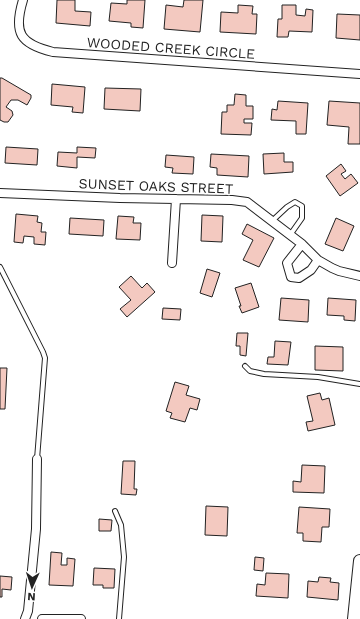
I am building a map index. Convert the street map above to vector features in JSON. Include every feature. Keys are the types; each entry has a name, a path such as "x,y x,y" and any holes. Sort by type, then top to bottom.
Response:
{"street":[{"name":"WOODED CREEK CIRCLE","path":"23,0 18,26 26,42 39,49 53,52 360,74"},
{"name":"SUNSET OAKS STREET","path":"0,192 120,198 232,200 247,202 302,244 318,260 339,271 360,276"},
{"path":"172,263 176,199"},
{"path":"302,244 287,263 291,277 299,278 311,270 318,260"},
{"path":"25,619 28,611 36,529 37,459"},
{"path":"354,619 360,561"},
{"path":"42,619 81,619"}],"lane":[{"path":"272,221 287,207 295,202 302,206 302,218 290,235"},
{"path":"0,267 43,352 44,358 37,459"},
{"path":"245,366 250,371 264,374 318,377 360,384"},
{"path":"114,511 121,525 124,557 119,619"}],"building":[{"path":"57,0 75,0 75,11 91,12 90,26 56,23"},
{"path":"127,0 145,0 143,28 131,27 131,23 109,21 111,3 127,4"},
{"path":"184,0 203,0 200,32 164,29 166,5 183,7"},
{"path":"238,5 253,6 252,14 257,14 256,34 220,32 221,12 238,13"},
{"path":"282,5 296,5 296,15 305,16 306,9 313,10 312,32 289,31 288,37 277,37 278,19 282,19"},
{"path":"337,14 360,15 360,40 336,38"},
{"path":"0,78 31,95 27,105 18,100 11,100 6,107 12,111 13,115 8,122 0,120"},
{"path":"52,84 85,87 83,113 72,112 73,107 51,105"},
{"path":"105,88 141,89 140,111 104,109"},
{"path":"235,94 246,95 246,106 253,106 253,119 244,119 244,123 252,123 251,135 221,134 222,112 227,112 227,105 234,105"},
{"path":"278,101 308,103 306,134 296,134 296,121 271,120 272,109 277,110"},
{"path":"329,101 360,103 360,144 348,144 349,127 327,125"},
{"path":"6,147 38,149 37,165 5,163"},
{"path":"77,147 96,148 95,158 77,157 77,168 57,166 58,152 77,153"},
{"path":"284,153 284,162 293,162 293,172 264,174 263,154"},
{"path":"211,154 249,156 248,177 217,175 217,168 210,167"},
{"path":"166,155 194,157 193,174 172,173 173,168 165,167"},
{"path":"341,164 346,171 341,174 345,179 351,174 358,183 340,196 326,176"},
{"path":"16,214 38,216 37,222 42,223 41,232 46,232 45,245 34,244 34,237 24,236 23,243 14,242"},
{"path":"202,215 223,216 222,242 201,241"},
{"path":"118,216 134,217 133,223 141,223 140,240 116,239"},
{"path":"70,218 104,220 103,236 69,234"},
{"path":"336,218 354,226 343,251 325,244"},
{"path":"247,224 274,238 259,267 243,260 253,240 242,234"},
{"path":"207,269 220,273 212,297 200,293"},
{"path":"131,276 142,288 147,283 155,292 127,317 120,309 131,300 119,287"},
{"path":"251,283 259,307 242,313 235,288"},
{"path":"281,298 309,300 308,322 279,320"},
{"path":"328,298 356,300 355,321 344,320 344,316 327,315"},
{"path":"163,308 181,309 180,320 162,319"},
{"path":"237,333 248,333 246,356 240,355 240,346 236,346"},
{"path":"275,341 291,342 288,365 267,364 268,357 274,357"},
{"path":"315,346 343,347 343,371 315,370"},
{"path":"0,368 7,368 5,409 0,409"},
{"path":"175,382 189,386 186,395 200,399 197,410 190,408 185,422 170,418 172,413 166,411"},
{"path":"320,393 322,400 329,398 335,425 308,431 306,422 313,421 307,396"},
{"path":"123,461 135,461 134,489 137,489 136,495 121,494"},
{"path":"302,465 325,466 324,493 293,492 293,481 301,482"},
{"path":"206,506 228,507 227,536 205,535"},
{"path":"299,507 330,509 329,527 322,527 321,542 303,541 303,533 297,533"},
{"path":"99,519 112,520 111,531 99,531"},
{"path":"51,552 62,553 61,565 67,565 67,558 75,559 73,586 49,585"},
{"path":"255,557 264,558 263,571 254,570"},
{"path":"94,568 115,569 114,588 103,588 103,585 93,585"},
{"path":"266,573 289,574 288,598 256,596 257,584 265,585"},
{"path":"0,576 12,577 11,590 2,589 2,597 0,597"},
{"path":"319,577 331,578 330,582 339,583 338,600 307,597 308,581 318,582"}]}
